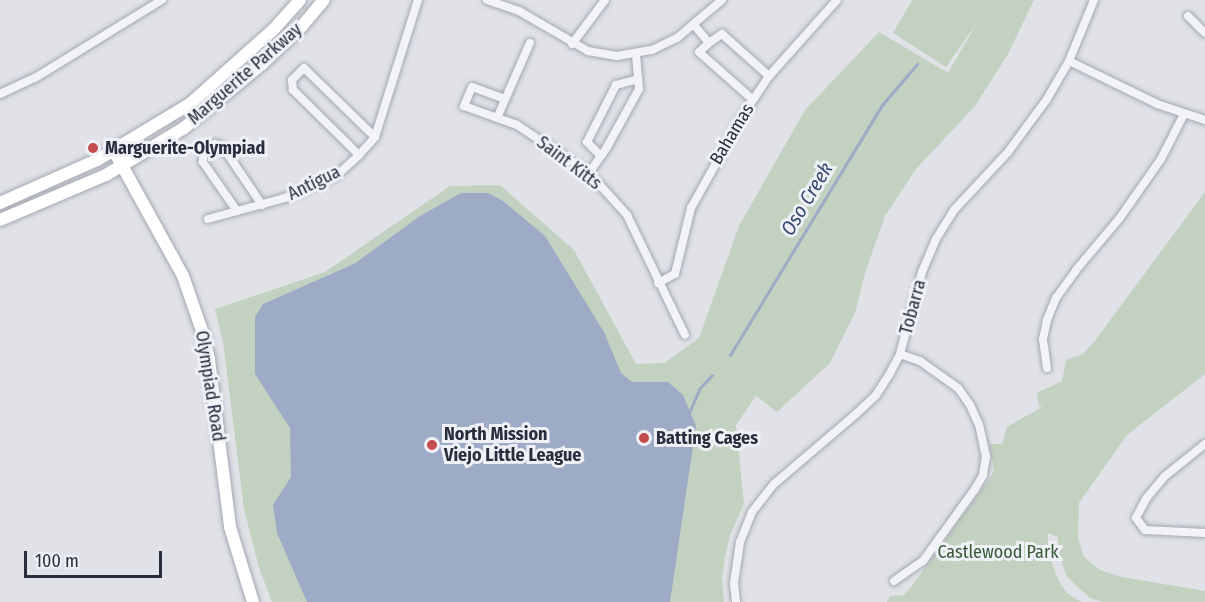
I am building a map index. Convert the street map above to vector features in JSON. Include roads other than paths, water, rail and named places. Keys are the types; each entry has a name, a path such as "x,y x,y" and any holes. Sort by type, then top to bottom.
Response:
{"main road":[{"name":"Marguerite Parkway","path":"0,203 65,176 114,151 190,103 273,30 300,0"},
{"name":"Marguerite Parkway","path":"0,220 53,200 122,166 184,128 221,99 302,26 324,0"},
{"name":"Olympiad Road","path":"114,151 183,276 202,331 208,360 230,527 253,602"}],"street":[{"path":"0,94 35,78 162,0"},
{"name":"Antigua","path":"208,219 262,205 337,175 359,154 375,137 418,0"},
{"path":"487,0 519,11 572,44 588,51 617,56 636,55 677,38 722,0"},
{"path":"572,44 605,0"},
{"name":"Bahamas","path":"658,284 675,274 691,208 753,100 769,75 837,0"},
{"name":"Tobarra","path":"736,602 734,583 740,542 752,512 762,496 870,401 889,375 900,354 922,272 936,239 954,210 1030,123 1069,61 1094,0"},
{"path":"1188,16 1205,33"},
{"path":"694,25 710,43"},
{"path":"753,100 699,52 722,34 769,75"},
{"path":"497,118 530,42"},
{"path":"589,173 639,89 636,55"},
{"path":"1069,61 1157,104 1205,120"},
{"path":"359,154 293,90 292,80 304,68 375,137"},
{"path":"601,156 587,142 616,85 638,79"},
{"name":"Saint Kitts","path":"505,99 472,87 465,106 517,125 589,173 627,215 658,284 686,335"},
{"path":"1047,368 1043,339 1047,320 1056,298 1076,270 1119,219 1161,159 1184,114"},
{"path":"237,212 203,162 203,153 215,144 223,147 262,205"},
{"path":"894,581 923,561 975,489 983,474 986,457 979,425 970,405 958,388 920,361 900,354"},
{"path":"1205,444 1165,476 1146,499 1136,518 1145,530 1205,533"}],"water":[{"path":"461,193 488,193 503,201 545,236 604,332 621,373 632,382 668,382 683,395 696,426 670,602 307,602 277,533 273,505 291,477 290,428 255,374 255,317 263,304 354,264 420,216"}],"waterway":[{"name":"Oso Creek","path":"730,355 882,105 917,64"},
{"name":"Oso Creek","path":"689,413 699,389 712,375"}],"place":[{"name":"Marguerite-Olympiad","path":"93,148"},
{"name":"Batting Cages","path":"644,438"},
{"name":"North Mission Viejo Little League","path":"432,445"}],"park label":[{"name":"Castlewood Park","path":"998,552"}]}
